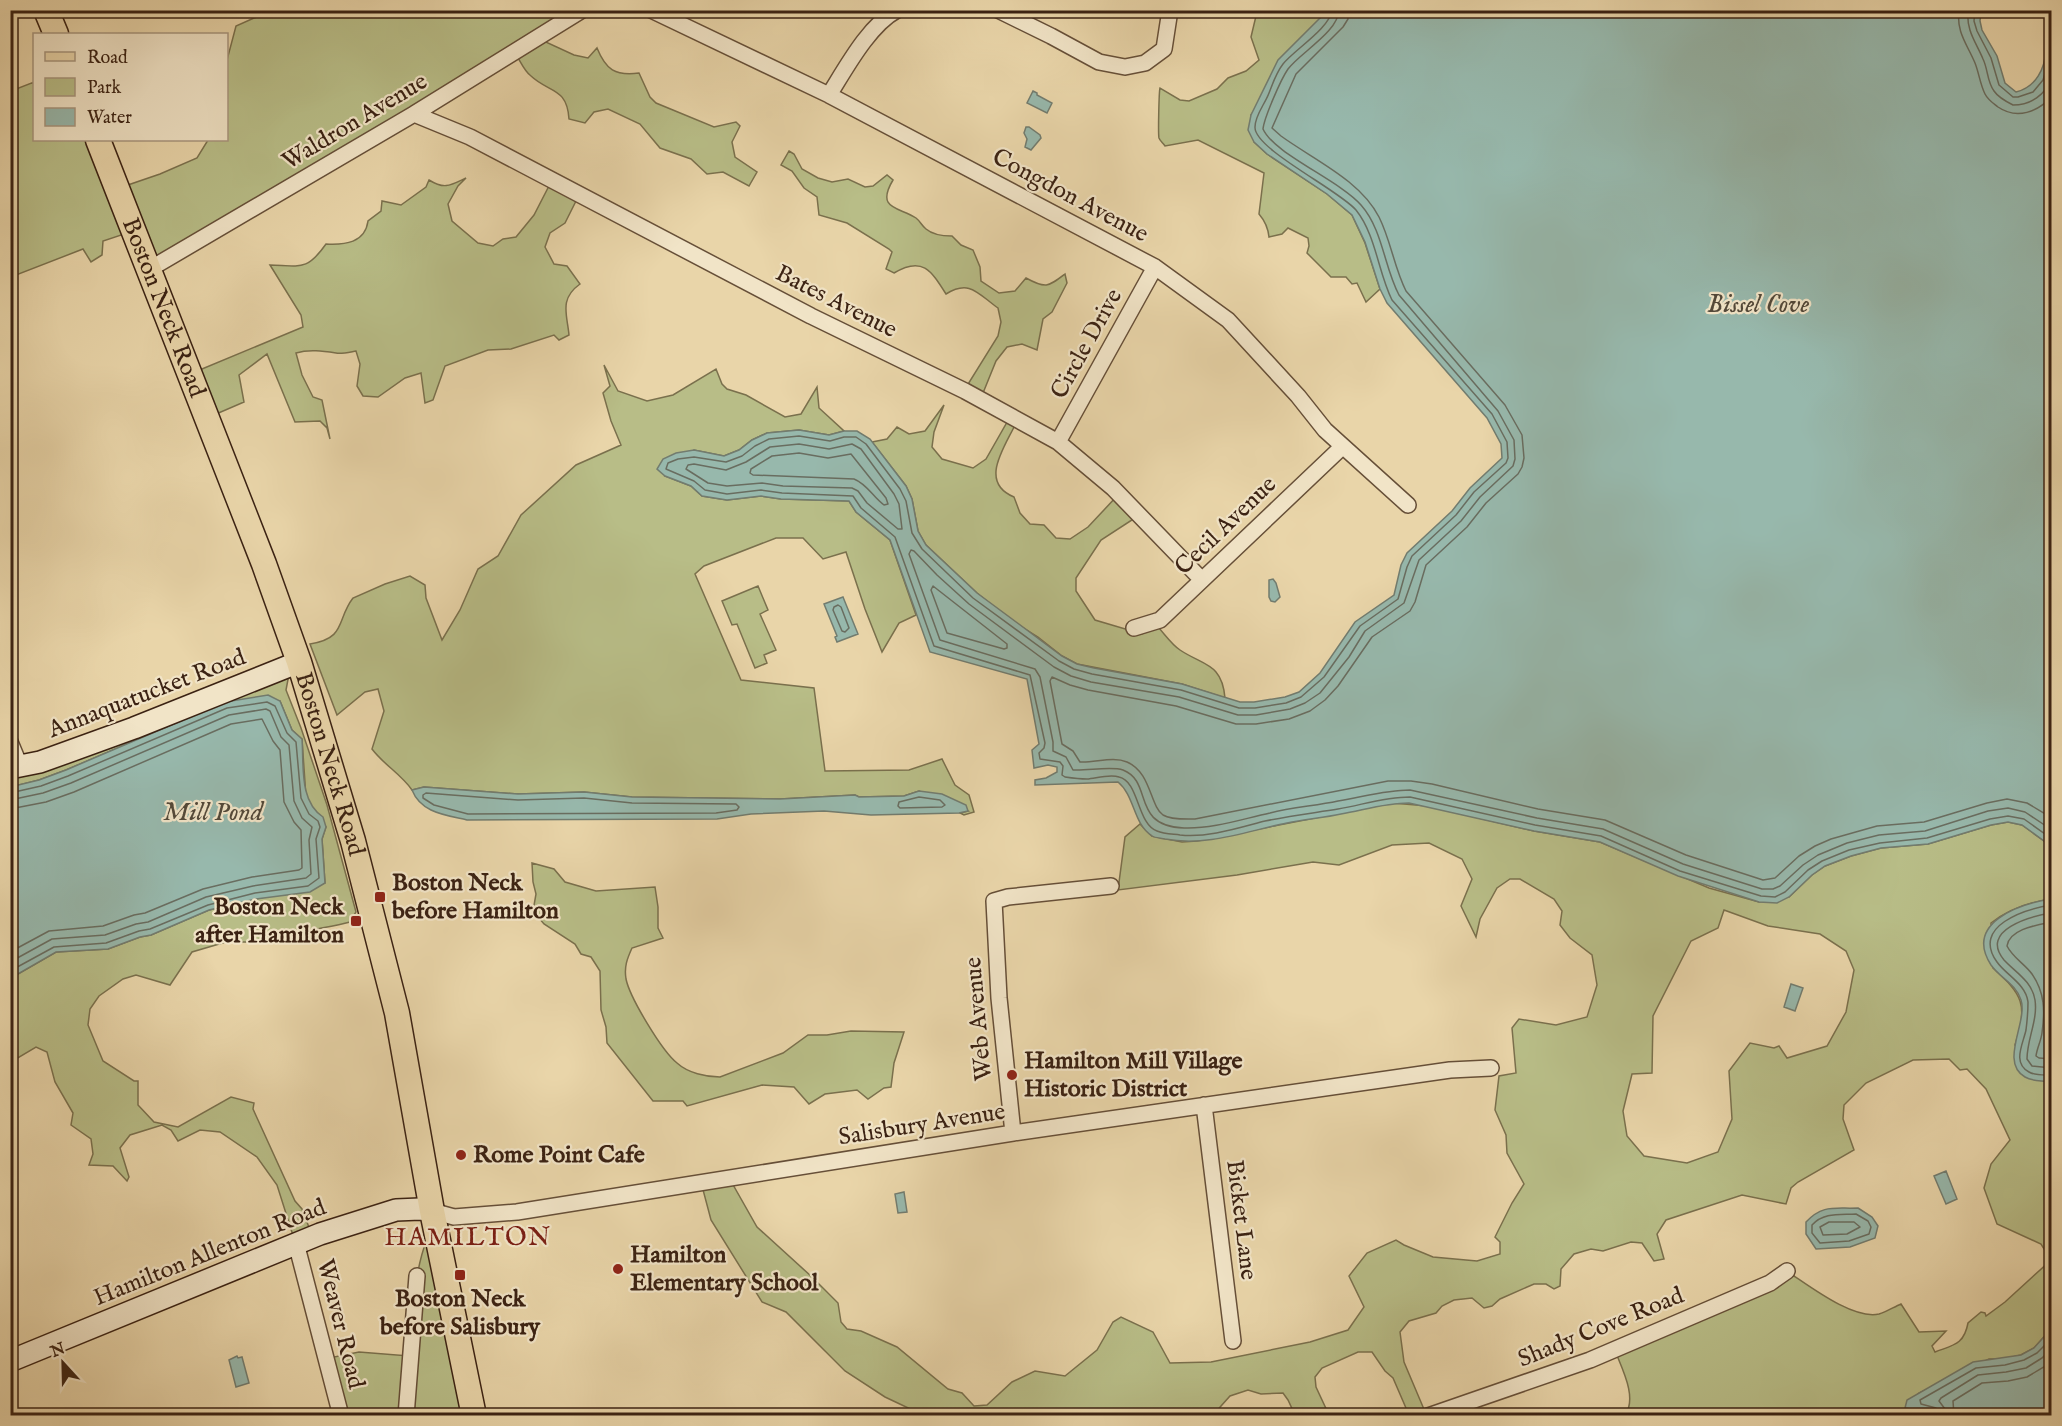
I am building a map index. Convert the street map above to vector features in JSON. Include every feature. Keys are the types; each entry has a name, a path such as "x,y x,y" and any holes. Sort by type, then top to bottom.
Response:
{"main road":[{"path":"46,10 56,33"},
{"name":"Boston Neck Road","path":"98,141 264,564 299,662 353,841 397,1013 432,1211 474,1416"}],"street":[{"name":"Waldron Avenue","path":"148,270 414,114 582,10"},
{"name":"Congdon Avenue","path":"651,10 829,94 1155,267 1228,320 1298,396 1325,430 1408,505"},
{"path":"829,94 855,54 886,16 897,10"},
{"path":"998,10 1100,62 1125,67 1145,63 1164,50 1170,10"},
{"name":"Bates Avenue","path":"414,114 470,137 811,316 965,391 1058,442 1113,488 1202,580"},
{"name":"Circle Drive","path":"1058,442 1155,267"},
{"name":"Cecil Avenue","path":"1134,628 1160,620 1342,447"},
{"name":"Annaquatucket Road","path":"15,767 40,762 134,728 299,662"},
{"path":"10,742 15,767"},
{"name":"Web Avenue","path":"1013,1133 999,998 994,901 1008,897 1111,886"},
{"name":"Salisbury Avenue","path":"432,1211 454,1217 517,1212 1013,1133 1450,1070 1491,1068"},
{"name":"Bicket Lane","path":"1204,1105 1233,1341"},
{"name":"Hamilton Allenton Road","path":"10,1361 296,1243 396,1210 432,1211"},
{"name":"Weaver Road","path":"296,1243 340,1416"},
{"name":"Shady Cove Road","path":"1428,1416 1590,1360 1770,1282 1787,1271"},
{"path":"406,1416 417,1276"}],"green space":[{"path":"270,11 581,11 537,38 574,55 588,58 597,48 604,62 612,70 639,73 650,97 656,103 714,127 736,122 740,126 732,142 735,157 757,172 749,186 723,172 707,174 691,159 660,148 640,124 608,109 594,112 585,123 569,119 568,109 561,96 529,74 515,53 156,263 130,232 103,241 102,255 91,262 83,249 11,277 11,91 33,82 33,141 94,141 119,188 197,158 207,141 228,141 228,56 236,26"},
{"path":"1254,11 1328,11 1314,26 1251,115 1254,142 1267,154 1327,194 1352,215 1365,243 1380,289 1366,302 1357,283 1352,284 1346,277 1331,277 1307,253 1308,238 1288,228 1282,234 1269,237 1266,224 1259,214 1264,173 1198,140 1165,146 1159,138 1160,88 1180,100 1189,101 1217,89 1228,78 1246,71 1259,60 1251,37 1256,16"},
{"path":"789,151 794,154 802,169 818,178 832,182 848,179 865,187 873,186 887,175 893,180 888,190 888,202 916,218 929,231 938,235 952,236 961,245 973,250 980,267 981,281 999,293 1015,291 1026,278 1038,284 1047,285 1065,274 1067,283 1052,312 1043,319 1037,350 1022,344 1007,347 996,361 981,398 965,389 998,336 1001,322 998,308 979,293 968,288 961,288 946,294 925,268 912,266 894,273 886,269 892,252 889,249 847,223 819,215 817,197 804,188 792,171 781,165"},
{"path":"466,178 458,186 448,204 452,221 478,243 493,246 503,239 516,237 534,215 551,182 577,199 565,223 550,233 545,247 554,264 567,266 580,284 569,295 567,301 569,335 559,340 554,335 511,349 488,350 445,366 433,400 425,403 421,373 405,378 378,397 363,396 357,386 360,364 356,351 296,353 302,375 313,397 322,400 330,439 327,428 320,421 295,422 267,354 239,375 244,402 207,418 190,374 303,327 301,315 270,265 296,266 308,263 326,244 347,243 363,234 368,221 381,211 382,201 401,205 426,187 429,180 444,186"},
{"path":"604,365 618,391 647,401 673,395 716,369 722,384 727,389 746,395 785,417 801,414 817,387 819,408 844,431 829,435 799,430 767,433 724,456 694,450 665,476 691,486 702,496 727,500 761,496 781,499 849,501 856,512 890,540 916,615 899,623 882,652 846,552 823,559 803,538 776,538 704,566 695,574 741,680 814,688 825,771 909,770 942,759 955,785 969,795 974,812 964,815 960,813 968,811 919,791 904,796 859,797 855,795 780,799 632,797 584,792 518,794 424,787 412,790 372,749 384,711 378,689 365,692 337,715 310,644 322,641 335,633 353,598 410,576 425,585 426,598 442,640 460,610 478,569 498,556 521,515 576,465 621,445 603,393 610,386"},
{"path":"944,405 934,432 932,447 942,459 973,468 986,459 1010,417 1016,423 997,463 998,482 1003,490 1014,497 1020,513 1030,524 1044,525 1056,538 1070,539 1088,527 1118,495 1135,518 1101,540 1076,578 1076,591 1095,620 1142,634 1153,624 1157,626 1177,648 1216,672 1220,678 1225,698 1182,684 1077,664 1012,621 977,593 926,545 918,531 912,499 906,486 872,442 887,439 897,427 909,434 925,431"},
{"path":"758,586 768,610 760,614 776,650 764,655 767,663 755,668 737,624 732,625 722,601"},
{"path":"290,669 286,690 327,805 356,912 350,922 282,938 277,935 248,942 226,942 192,952 170,985 136,975 123,979 99,996 90,1009 88,1025 103,1061 134,1081 138,1081 138,1105 154,1122 178,1127 231,1097 254,1103 253,1109 295,1201 302,1209 313,1238 296,1245 277,1185 257,1157 220,1132 200,1130 178,1141 171,1130 162,1125 130,1135 120,1148 129,1177 127,1181 113,1166 89,1165 93,1154 91,1139 71,1125 73,1113 55,1082 47,1052 36,1047 11,1062 11,978 56,952 108,949 151,935 209,910 325,883 322,839 326,827 313,811 306,797 302,739 292,730 280,701 225,702 66,770 11,787 10,740 19,764"},
{"path":"1392,803 1428,806 1534,831 1600,842 1709,888 1759,902 1789,897 1825,866 1851,856 1881,848 1928,844 1991,825 2008,822 2022,825 2051,846 2051,899 2020,907 1991,923 1993,968 2017,993 2020,1001 2021,1019 2015,1045 2051,1082 2051,1260 2041,1244 1997,1224 1984,1188 1991,1164 2010,1140 1986,1089 1967,1069 1960,1070 1949,1059 1913,1060 1866,1083 1844,1105 1843,1119 1854,1150 1798,1182 1791,1188 1786,1204 1742,1195 1666,1220 1657,1234 1664,1259 1654,1261 1642,1243 1631,1242 1603,1251 1591,1249 1574,1254 1561,1269 1560,1286 1554,1289 1546,1284 1534,1284 1484,1308 1472,1298 1454,1300 1442,1306 1436,1313 1409,1321 1400,1332 1404,1362 1426,1414 1409,1415 1393,1378 1385,1371 1372,1352 1358,1352 1322,1368 1315,1377 1316,1387 1329,1415 1295,1415 1283,1393 1261,1394 1248,1390 1230,1396 1213,1415 923,1415 885,1397 845,1371 786,1312 762,1302 711,1220 702,1186 732,1183 757,1227 838,1303 841,1322 847,1329 861,1331 897,1347 948,1389 962,1393 974,1406 987,1405 1012,1382 1035,1371 1065,1376 1097,1350 1113,1322 1121,1317 1153,1332 1170,1363 1211,1362 1310,1342 1348,1330 1364,1307 1349,1276 1367,1253 1396,1240 1433,1257 1477,1261 1500,1254 1500,1242 1495,1237 1524,1184 1507,1153 1506,1135 1495,1110 1499,1076 1516,1073 1512,1028 1519,1019 1556,1025 1587,1017 1597,985 1592,955 1570,938 1560,925 1562,911 1554,899 1520,879 1510,879 1497,888 1480,919 1476,937 1461,906 1472,879 1462,859 1429,843 1392,845 1339,865 1313,862 1237,875 1118,890 1125,837 1140,824 1152,836 1182,842","holes":["1724,910 1768,926 1820,934 1846,951 1854,970 1846,1012 1827,1046 1787,1058 1779,1046 1774,1048 1750,1043 1729,1071 1732,1119 1718,1152 1687,1163 1644,1156 1627,1136 1623,1111 1632,1074 1652,1073 1653,1016 1691,941 1718,928"]},
{"path":"532,863 554,869 565,882 596,891 655,887 658,928 663,938 632,948 626,963 626,979 647,1024 671,1057 681,1066 697,1074 720,1077 783,1053 808,1035 851,1031 904,1032 894,1063 891,1087 884,1088 868,1099 857,1090 825,1094 809,1104 794,1087 762,1085 687,1106 683,1101 653,1101 607,1043 606,1027 601,1010 600,971 591,957 581,954 575,944 544,924 533,911 536,894"},
{"path":"427,1239 474,1415 340,1415 329,1358 359,1352 409,1356 416,1282"},
{"path":"2051,1260 2051,1329 2034,1348 2021,1355 2004,1359 1989,1359 1919,1393 1906,1408 1962,1415 1625,1415 1629,1408 1629,1391 1614,1348 1785,1270 1830,1300 1856,1312 1879,1314 1901,1304 1919,1332 1946,1331 1932,1346 1935,1352 1961,1340 1968,1323 1981,1312 1986,1316"}],"water":[{"name":"Bissel Cove","path":"1328,10 1981,11 1982,30 1997,56 2005,83 2016,92 2029,86 2041,70 2045,56 2046,26 2051,13 2051,846 2022,825 2008,822 1991,825 1928,844 1881,848 1851,856 1825,866 1789,897 1777,903 1759,902 1678,876 1600,842 1534,831 1409,803 1383,805 1212,840 1181,841 1155,837 1141,824 1128,795 1118,782 1035,785 1035,780 1046,778 1057,772 1057,767 1048,765 1034,768 1032,750 1039,744 1027,679 930,652 890,540 856,512 849,501 781,499 761,496 727,500 702,496 691,486 665,476 657,469 663,459 676,453 694,450 724,456 767,433 799,430 829,435 844,431 857,431 870,439 906,486 912,499 918,531 926,545 977,593 1062,656 1077,664 1182,684 1240,702 1285,697 1299,692 1320,673 1355,622 1394,595 1401,565 1407,553 1452,511 1470,488 1502,458 1501,444 1487,418 1387,303 1380,289 1365,242 1352,215 1327,194 1267,154 1254,142 1248,130 1251,115 1278,60"},
{"path":"1033,91 1052,103 1047,113 1027,103"},
{"path":"1026,127 1040,135 1041,138 1031,150 1025,147"},
{"path":"1273,579 1280,597 1275,602 1269,597 1269,580"},
{"path":"843,597 858,634 837,642 835,637 837,636 824,604"},
{"name":"Mill Pond","path":"268,695 280,701 292,730 302,739 306,792 315,810 323,817 326,827 322,839 325,883 310,892 256,899 209,910 151,935 108,949 56,952 11,978 10,787 66,770 225,702"},
{"path":"424,787 518,794 584,792 632,797 780,799 855,795 859,797 904,796 919,791 942,794 966,805 968,811 871,815 824,811 751,814 717,819 467,820 435,812 421,804 412,790"},
{"path":"2051,899 2051,1082 2028,1079 2018,1070 2014,1062 2021,1019 2021,1000 2012,985 1991,965 1985,950 1984,938 1999,918 2011,911"},
{"path":"1791,984 1803,988 1795,1011 1784,1007"},
{"path":"1946,1171 1957,1199 1946,1204 1934,1176"},
{"path":"904,1192 907,1212 898,1213 895,1194"},
{"path":"1858,1208 1872,1217 1878,1226 1875,1238 1850,1247 1816,1249 1806,1234 1806,1222 1812,1216 1824,1210"},
{"path":"2051,1329 2051,1415 1948,1415 1905,1408 1907,1400 1973,1362 2021,1355 2034,1348"},
{"path":"237,1356 242,1357 249,1383 236,1387 229,1360"}],"place":[{"name":"Boston Neck before Hamilton","path":"380,897"},
{"name":"Boston Neck after Hamilton","path":"356,921"},
{"name":"Hamilton Mill Village Historic District","path":"1012,1075"},
{"name":"Rome Point Cafe","path":"461,1155"},
{"name":"Hamilton Elementary School","path":"618,1269"},
{"name":"Boston Neck before Salisbury","path":"460,1275"}],"district":[{"name":"HAMILTON","path":"468,1237"}]}
